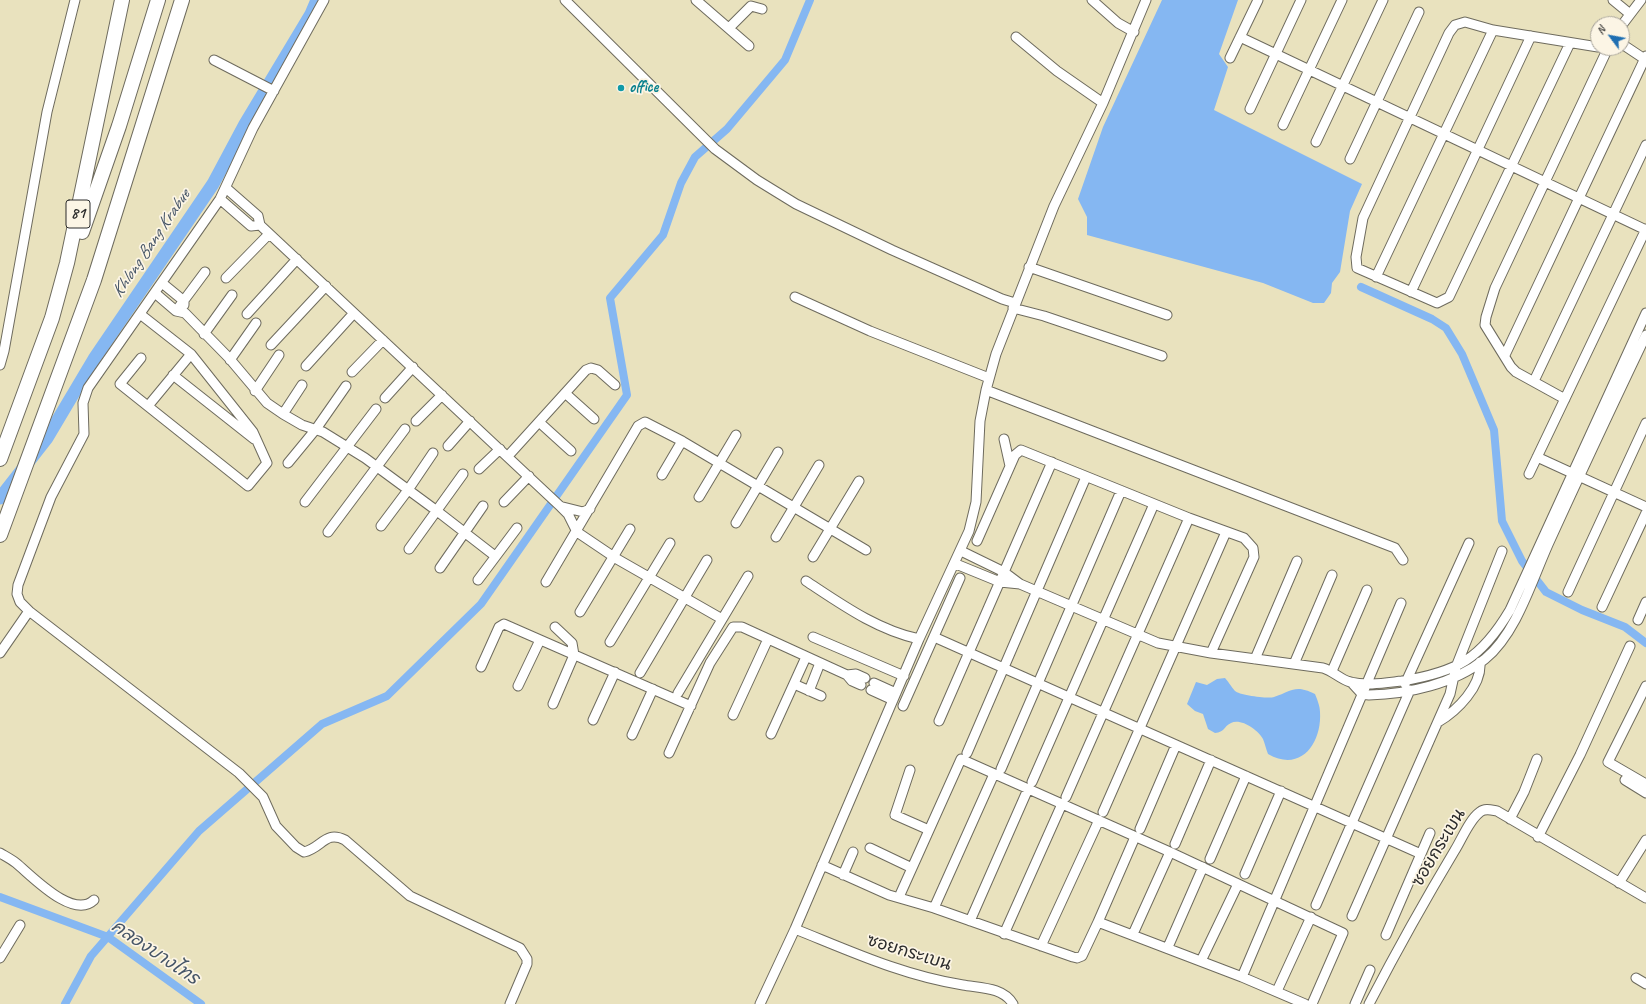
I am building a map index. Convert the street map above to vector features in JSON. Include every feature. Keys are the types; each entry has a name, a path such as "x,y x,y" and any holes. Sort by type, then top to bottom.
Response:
{"highway":[{"name":"81","path":"52,318 77,218 122,0"},
{"name":"81","path":"0,459 52,318 118,126 158,0"},
{"name":"81","path":"0,535 94,280 182,0"}],"street":[{"path":"0,365 4,351 44,125 75,0"},
{"path":"324,0 253,128 220,199 88,388 83,403 84,434 51,497 18,585 17,594 18,598 29,611 239,774 263,797 276,826 296,847 304,852 311,850 330,836 337,836 346,840 410,896 520,948 528,959 510,1004"},
{"path":"564,0 715,149 757,180 796,204 892,250 1014,305 1162,356"},
{"path":"696,0 749,46"},
{"path":"1092,0 1118,24 1134,32"},
{"path":"760,1004 795,929 919,639 961,552 974,514 978,444 989,378 1014,305 1054,206 1103,102 1134,32 1146,0"},
{"path":"1230,58 1258,0"},
{"path":"1250,109 1301,0"},
{"path":"1283,125 1342,0"},
{"path":"1316,142 1383,0"},
{"path":"1613,0 1630,14 1641,0"},
{"path":"729,28 751,6 762,9"},
{"path":"1350,159 1419,12"},
{"path":"1570,42 1449,297 1437,303 1362,272 1357,268 1355,264 1359,233 1363,218 1453,28 1458,23 1466,22 1493,30 1570,42 1590,46"},
{"path":"1376,278 1493,30"},
{"path":"1411,292 1531,36"},
{"path":"1016,37 1057,71 1103,102"},
{"path":"1240,37 1646,230 1529,474"},
{"path":"1505,355 1645,58 1630,49"},
{"path":"1565,399 1516,372 1511,367 1486,326 1486,316 1496,288 1602,56"},
{"path":"214,60 273,90"},
{"path":"1534,381 1646,145"},
{"path":"226,188 258,216 260,225 269,234 545,491 561,507 577,532 614,556 722,619"},
{"path":"220,199 251,226 260,225"},
{"path":"226,278 269,234"},
{"path":"247,314 297,259"},
{"path":"1029,267 1167,315"},
{"path":"180,312 184,301 205,272"},
{"path":"162,283 184,301"},
{"path":"271,345 326,286"},
{"path":"155,293 180,312 204,334 230,360 256,391 283,414 302,425 316,429 348,447 378,467 466,532 495,556"},
{"path":"204,334 232,295"},
{"path":"795,297 870,331 989,378"},
{"path":"306,366 354,313"},
{"path":"1351,682 1362,694 1376,695 1406,691 1453,678 1480,662 1495,649 1505,636 1513,612 1546,538 1627,364 1646,313"},
{"path":"140,314 191,354 253,432 267,463 248,486 120,384 141,358"},
{"path":"230,360 256,323"},
{"path":"1627,364 1646,335"},
{"path":"352,372 383,340"},
{"path":"148,406 191,354"},
{"path":"256,391 279,354"},
{"path":"385,398 412,367"},
{"path":"508,456 586,370 591,368 598,370 615,385"},
{"path":"173,375 259,443"},
{"path":"283,414 302,385"},
{"path":"288,463 316,429 346,386"},
{"path":"986,390 1395,548 1402,560"},
{"path":"565,393 594,419"},
{"path":"416,421 442,395"},
{"path":"305,502 376,410"},
{"path":"448,446 470,421"},
{"path":"539,422 571,452"},
{"path":"546,582 642,423 650,423 682,441 866,550"},
{"path":"1568,592 1646,423"},
{"path":"328,532 405,430"},
{"path":"699,497 736,435"},
{"path":"1004,439 1010,466"},
{"path":"662,475 682,441"},
{"path":"480,469 500,449"},
{"path":"977,541 1015,454 1022,450 1189,518 1244,538 1253,548 1254,557 1211,653"},
{"path":"736,523 778,452"},
{"path":"381,526 433,453"},
{"path":"1537,457 1646,508"},
{"path":"939,722 1052,462"},
{"path":"776,537 819,465"},
{"path":"409,549 464,474"},
{"path":"504,502 529,476"},
{"path":"967,753 1086,477"},
{"path":"812,557 858,481"},
{"path":"934,908 1038,683 1121,491"},
{"path":"970,921 1070,698 1154,504"},
{"path":"440,568 483,506"},
{"path":"561,507 583,512 590,509"},
{"path":"1602,607 1646,513"},
{"path":"1004,934 1104,713 1189,518"},
{"path":"478,580 517,528"},
{"path":"580,612 630,529"},
{"path":"1041,946 1140,729 1226,532"},
{"path":"610,642 670,543"},
{"path":"1316,904 1352,823 1406,691 1406,680 1470,543"},
{"path":"1352,916 1450,694 1456,667 1502,551"},
{"path":"961,552 1004,572 1020,584 1158,643 1211,653 1294,664 1332,671 1344,680 1367,684 1406,680 1438,674 1456,667 1486,645 1513,612"},
{"path":"640,673 707,560"},
{"path":"1255,659 1297,561"},
{"path":"956,564 1000,582 1020,584"},
{"path":"1294,664 1332,575"},
{"path":"678,693 748,576"},
{"path":"903,706 960,578"},
{"path":"806,581 845,606 891,631 919,639"},
{"path":"1332,671 1368,590"},
{"path":"1638,620 1646,602"},
{"path":"1242,976 1401,603"},
{"path":"0,653 29,611"},
{"path":"481,667 501,624 504,624 691,706"},
{"path":"669,753 710,664 733,627 742,627 847,675 856,674 863,682"},
{"path":"553,704 574,655 572,643 556,628"},
{"path":"813,637 904,676"},
{"path":"934,637 1421,854"},
{"path":"733,716 768,639"},
{"path":"518,686 540,640"},
{"path":"1538,837 1580,755 1630,646"},
{"path":"771,734 806,657"},
{"path":"1438,722 1454,712 1459,706 1478,677 1481,669 1480,662"},
{"path":"808,691 820,663"},
{"path":"593,720 615,672"},
{"path":"794,684 821,696"},
{"path":"1646,686 1608,762 1646,784"},
{"path":"873,687 894,697"},
{"path":"632,735 652,689"},
{"path":"822,865 889,895 934,908 1004,934 1078,958 1082,956 1098,922 1176,745"},
{"path":"899,897 961,759 997,772 1173,848 1203,867 1343,933 1312,1004"},
{"path":"1510,819 1524,792 1537,759"},
{"path":"1133,934 1173,848 1211,760"},
{"path":"910,770 895,815 929,830"},
{"path":"1210,859 1246,776"},
{"path":"1625,780 1646,792"},
{"path":"1245,874 1280,791"},
{"name":"ซอยกระเบน","path":"1369,1004 1393,956 1472,821 1479,812 1489,809 1497,811 1538,837 1646,898"},
{"path":"1386,935 1430,833"},
{"path":"1619,883 1646,840"},
{"path":"870,848 912,868"},
{"path":"843,875 854,852"},
{"path":"0,853 15,862 47,891 64,900 80,906 94,900"},
{"path":"1168,947 1203,867"},
{"path":"1201,962 1238,884"},
{"path":"1277,991 1311,917"},
{"path":"1098,922 1168,947 1201,962 1242,976 1305,1004"},
{"path":"0,958 20,925"},
{"name":"ซอยกระเบน","path":"795,929 861,956 933,980 996,990 1011,1000 1013,1004"},
{"path":"1355,1004 1370,970"},
{"path":"1636,978 1646,984"}],"water":[{"path":"1162,0 1238,0 1219,54 1228,67 1214,110 1362,184 1350,211 1340,272 1332,283 1331,293 1324,303 1313,303 1263,283 1087,235 1087,217 1078,199 1103,127"},
{"path":"1225,678 1235,691 1248,695 1274,697 1298,689 1303,689 1315,694 1320,707 1320,723 1313,744 1307,752 1290,760 1280,759 1268,754 1261,736 1249,726 1240,722 1231,723 1215,733 1208,729 1203,714 1195,711 1187,704 1196,682 1207,685 1217,679"}],"waterway":[{"name":"Khlong Bang Krabue","path":"0,498 47,438 94,359 213,184 245,124 311,14 317,0"},
{"path":"65,1004 91,956 199,831 322,724 387,696 481,604 627,395 610,298 663,235 681,183 695,157 727,129 785,60 810,0"},
{"path":"1361,287 1432,319 1446,328 1462,354 1494,430 1502,521 1522,561 1546,592 1582,610 1625,627 1646,643"},
{"name":"คลองบางไทร","path":"0,897 108,937 201,1004"}],"place":[{"name":"office","path":"621,88"}]}
